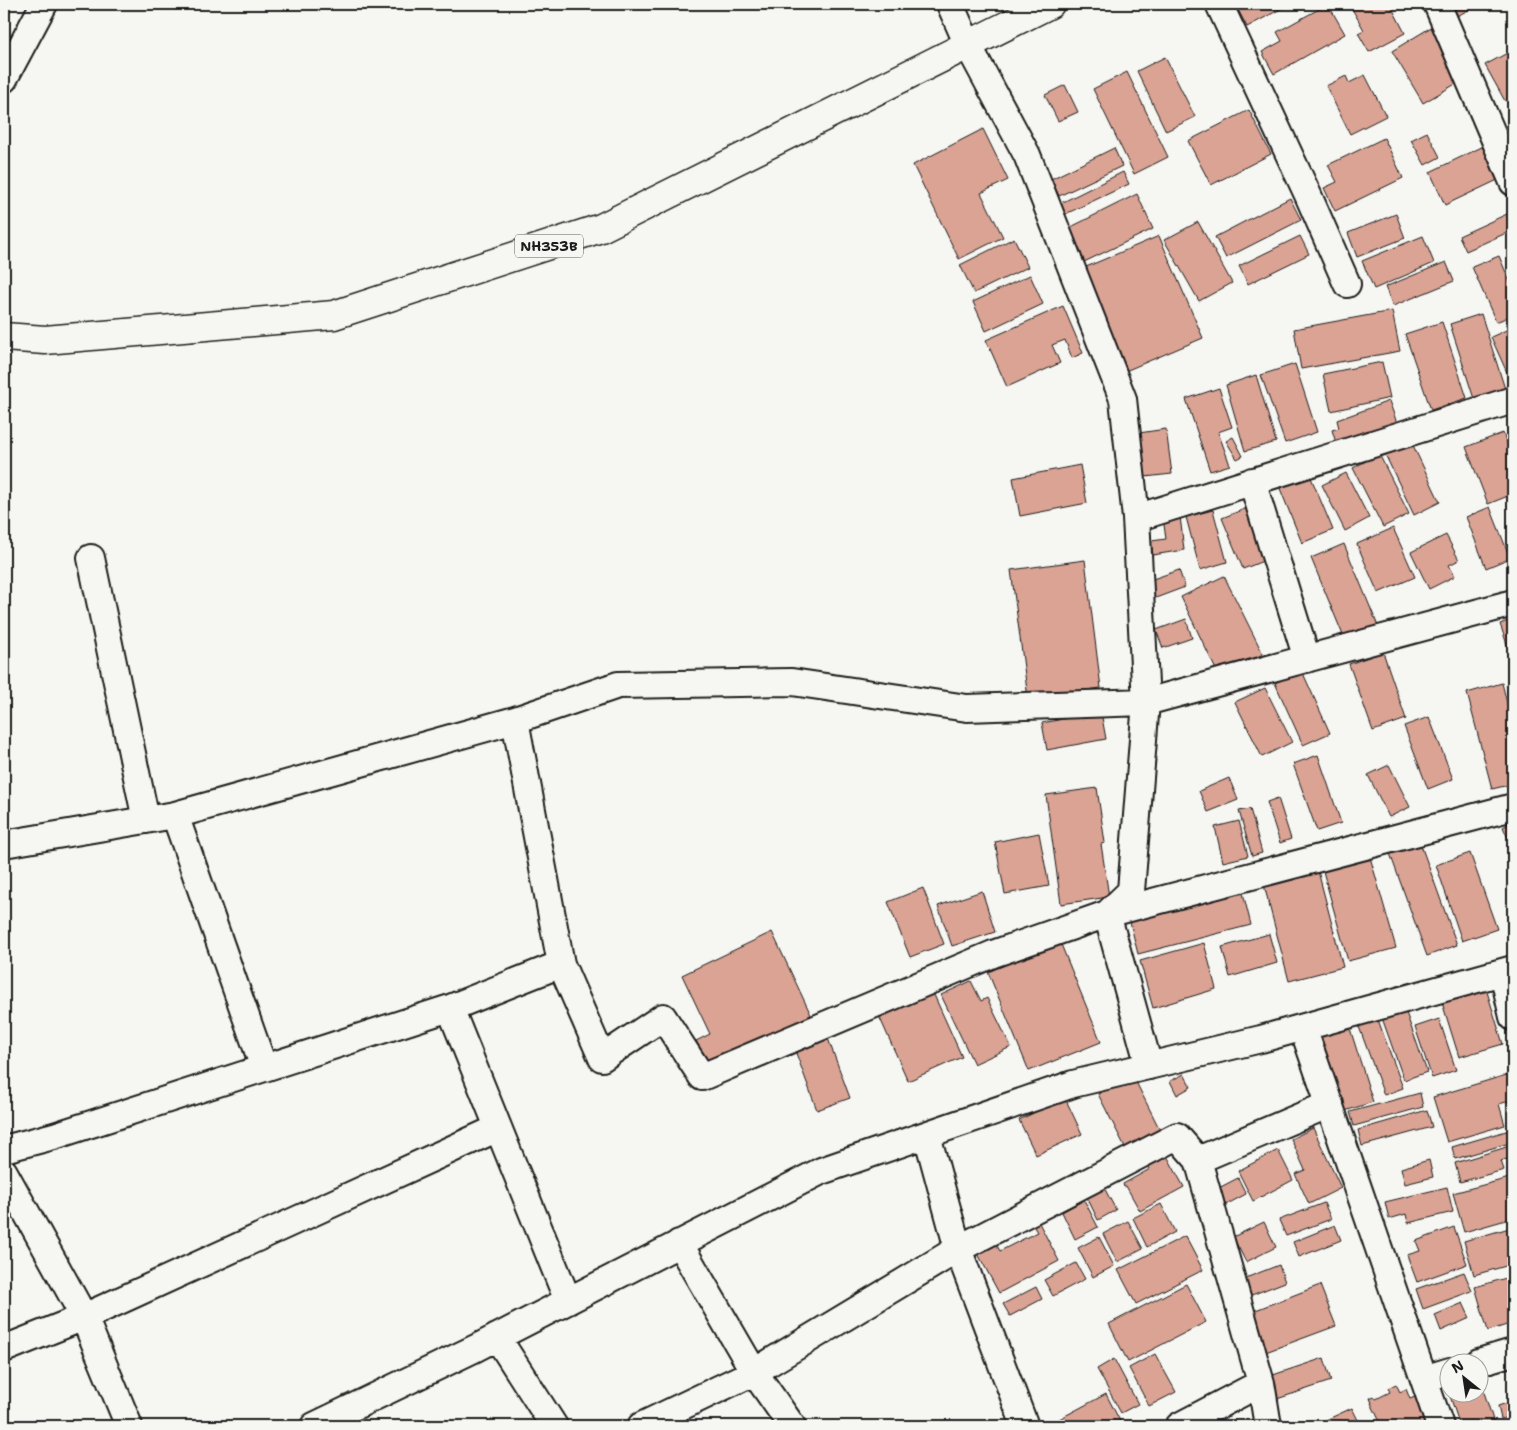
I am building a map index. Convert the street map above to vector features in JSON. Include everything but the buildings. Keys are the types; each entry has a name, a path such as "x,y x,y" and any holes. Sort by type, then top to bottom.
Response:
{"highway":[{"name":"NH353B","path":"4,337 45,340 334,315 601,228 1050,4"}],"street":[{"path":"4,79 44,4"},
{"path":"950,4 968,45 1027,155 1124,399 1136,518 1146,702 1131,891 1107,914"},
{"path":"1219,4 1347,284"},
{"path":"1437,4 1513,182"},
{"path":"1136,518 1513,400"},
{"path":"1252,481 1306,659"},
{"path":"90,558 146,820"},
{"path":"4,844 175,815 515,720 618,685 792,682 967,708 1146,702 1513,602"},
{"path":"515,720 562,964 602,1058 662,1017 702,1078 993,954 1107,914 1513,807"},
{"path":"175,815 264,1068"},
{"path":"1107,914 1149,1066"},
{"path":"4,1149 54,1136 450,1008 562,964"},
{"path":"314,1426 497,1337 820,1171 1073,1084 1303,1028 1508,971 1513,1017"},
{"path":"450,1008 568,1300"},
{"path":"1303,1028 1440,1426"},
{"path":"1198,1160 1330,1104"},
{"path":"4,1349 84,1317 498,1128"},
{"path":"927,1134 958,1249 1025,1426"},
{"path":"640,1426 754,1372 958,1249 1177,1136 1198,1160 1261,1383 1268,1426"},
{"path":"4,1172 84,1317 129,1426"},
{"path":"679,1243 754,1372 792,1426"},
{"path":"497,1337 554,1426"},
{"path":"1490,1359 1513,1352"},
{"path":"1424,1379 1440,1374"},
{"path":"1179,1426 1261,1383"}]}
